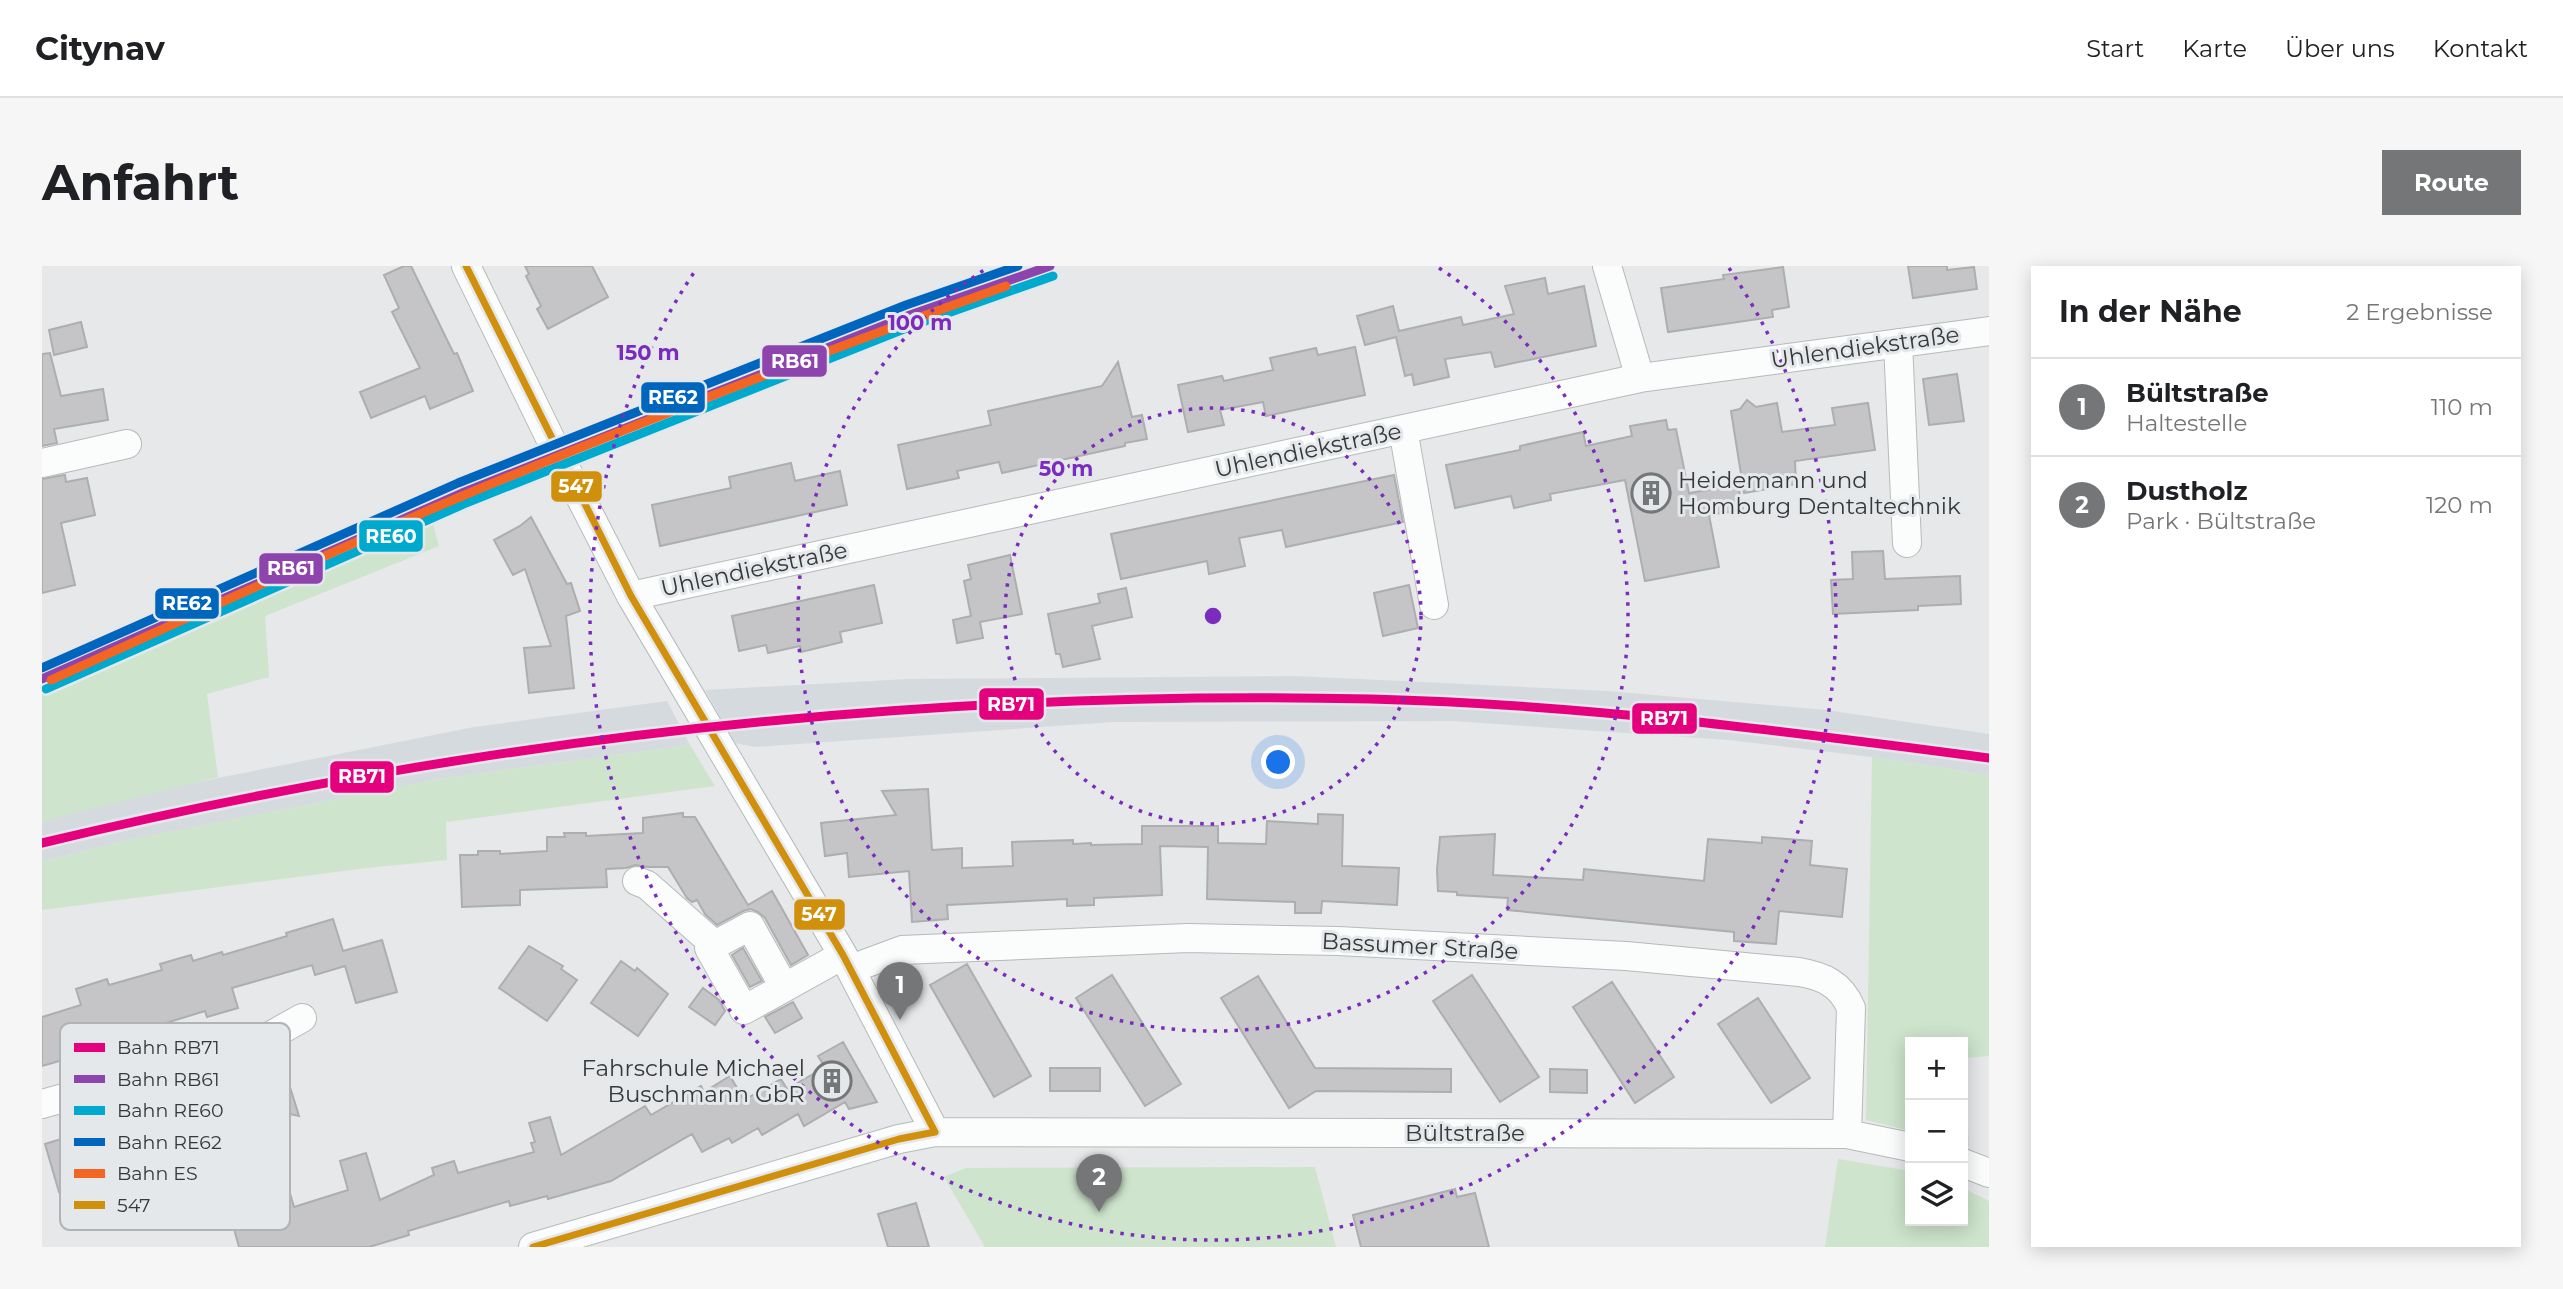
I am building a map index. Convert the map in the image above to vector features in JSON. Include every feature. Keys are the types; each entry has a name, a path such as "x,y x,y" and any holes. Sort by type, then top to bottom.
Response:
{"street":[{"path":"466,266 631,596 847,962 935,1132"},
{"path":"1607,266 1640,377"},
{"name":"Uhlendiekstraße","path":"631,596 1640,377 1989,331"},
{"path":"1898,343 1907,543"},
{"path":"1404,429 1434,605"},
{"path":"42,463 127,444"},
{"path":"637,881 647,886 715,945 750,926 784,988"},
{"name":"Bassumer Straße","path":"715,945 709,948 744,1010 784,988 847,962 902,950 1188,938 1338,941 1626,956 1799,972 1821,976 1837,986 1851,1008 1847,1134"},
{"path":"290,1025 302,1018"},
{"path":"42,1104 60,1099"},
{"name":"Bültstraße","path":"533,1247 606,1237 899,1139 935,1132 1847,1134 1905,1146"},
{"path":"1968,1165 1989,1172"}],"shaded area":[{"path":"1296,676 1607,691 1826,710 1989,734 1989,775 1872,757 1729,740 1453,721 1114,722 755,747 735,743 705,690 908,679"},
{"path":"667,701 690,745 438,779 133,839 42,862 42,821 178,786 474,727"}],"green space":[{"path":"431,516 439,546 265,616 269,677 207,694 218,777 42,821 42,689"},
{"path":"690,745 715,786 446,822 447,860 42,910 42,862 133,839 438,779"},
{"path":"1872,757 1989,775 1989,1056 1968,1058 1968,1037 1905,1037 1905,1130 1866,1120"},
{"path":"1838,1159 1905,1170 1905,1226 1968,1226 1968,1190 1989,1201 1989,1247 1825,1247"},
{"path":"1315,1167 1336,1247 985,1247 944,1177 966,1168"}],"building":[{"path":"404,266 411,266 454,354 457,353 473,391 430,409 425,396 371,418 360,392 420,368 392,312 399,308 384,275"},
{"path":"525,266 592,266 608,297 548,329 537,309 541,306 526,276 529,274"},
{"path":"1908,266 1947,266 1947,270 1974,267 1977,289 1913,298"},
{"path":"1783,267 1789,307 1772,310 1773,317 1668,332 1661,288 1724,279 1723,275"},
{"path":"1545,278 1548,294 1584,286 1596,346 1495,367 1491,352 1445,359 1449,377 1414,385 1412,374 1405,376 1396,337 1365,345 1357,316 1393,306 1399,331 1461,317 1463,325 1514,314 1505,286"},
{"path":"81,322 87,347 54,355 49,330"},
{"path":"1355,347 1365,395 1266,416 1263,402 1220,410 1224,425 1188,432 1178,385 1222,376 1224,381 1273,370 1270,358 1316,348 1318,355"},
{"path":"50,353 61,396 103,389 108,420 54,429 57,443 42,446 42,354"},
{"path":"1118,362 1132,417 1142,415 1147,439 1002,473 999,462 957,471 959,478 907,489 898,445 991,425 988,411 1102,386"},
{"path":"1957,374 1964,421 1929,425 1923,379"},
{"path":"1747,400 1756,407 1777,403 1782,432 1835,425 1832,408 1868,403 1875,450 1795,461 1796,484 1744,493 1731,411 1740,409"},
{"path":"1666,420 1668,430 1676,429 1689,493 1738,485 1743,510 1709,515 1719,567 1645,581 1625,480 1550,494 1551,500 1514,508 1511,496 1455,508 1446,465 1520,450 1520,446 1583,432 1586,446 1632,436 1630,426"},
{"path":"791,463 795,481 840,471 847,505 660,546 652,505 731,488 729,477"},
{"path":"65,475 66,482 87,478 95,515 61,523 75,585 42,593 42,479"},
{"path":"1394,475 1403,522 1286,547 1282,530 1239,538 1245,566 1209,574 1207,561 1121,579 1111,534"},
{"path":"531,517 567,584 571,583 580,611 566,616 574,688 529,693 524,648 551,646 525,569 513,575 494,540"},
{"path":"1883,551 1885,579 1960,576 1961,604 1918,606 1918,610 1833,614 1831,580 1853,579 1852,552"},
{"path":"1010,555 1022,614 980,622 983,638 957,643 953,620 971,616 964,581 971,579 968,565"},
{"path":"874,585 882,623 840,632 842,642 801,652 800,646 768,653 766,645 739,651 732,616"},
{"path":"1409,585 1418,628 1383,636 1374,593"},
{"path":"1126,588 1132,617 1092,626 1100,659 1063,667 1060,654 1056,654 1048,614 1100,603 1098,594"},
{"path":"928,789 932,850 962,848 962,868 1013,866 1012,842 1073,840 1073,844 1142,844 1142,826 1218,826 1218,843 1266,844 1267,821 1318,824 1318,814 1343,815 1342,866 1399,868 1397,905 1322,901 1321,913 1295,913 1295,902 1207,899 1208,847 1160,846 1162,895 1094,898 1094,905 1067,906 1067,899 947,905 948,919 912,922 909,871 849,877 847,853 825,856 821,823 896,815 882,791"},
{"path":"683,813 683,817 695,817 748,905 772,891 808,955 791,965 765,918 751,909 717,925 705,914 697,900 692,902 687,898 668,867 635,865 606,869 607,887 520,890 520,905 462,907 460,855 478,855 478,851 500,851 500,854 547,851 547,837 565,837 564,833 586,833 586,836 643,833 643,818"},
{"path":"1495,834 1493,875 1583,880 1584,869 1704,881 1708,839 1762,843 1762,837 1812,841 1810,865 1847,869 1842,917 1779,911 1776,944 1734,941 1734,932 1507,910 1508,898 1438,891 1440,837"},
{"path":"333,919 343,951 382,940 397,992 356,1003 345,966 315,975 312,965 232,988 238,1008 207,1017 205,1011 166,1023 60,1023 60,1061 42,1066 42,1017 81,1005 76,989 107,979 109,985 162,970 160,964 191,955 193,961 222,952 223,955 287,936 286,933"},
{"path":"529,946 563,966 561,969 577,980 547,1021 499,988"},
{"path":"743,948 762,981 750,987 732,955"},
{"path":"621,961 635,971 637,968 668,994 638,1036 591,1003"},
{"path":"967,964 1031,1076 994,1097 930,985"},
{"path":"1112,975 1181,1084 1145,1106 1076,998"},
{"path":"1472,975 1539,1077 1500,1102 1433,1001"},
{"path":"1258,976 1315,1068 1451,1069 1451,1092 1316,1091 1289,1108 1221,998"},
{"path":"1612,982 1674,1077 1635,1103 1573,1007"},
{"path":"703,988 719,1000 725,1011 715,1025 689,1007"},
{"path":"1758,998 1810,1078 1771,1103 1718,1024"},
{"path":"793,1002 802,1018 775,1033 765,1017"},
{"path":"843,1042 877,1102 849,1109 845,1102 804,1126 798,1114 762,1135 758,1128 732,1143 729,1138 702,1152 692,1134 611,1181 548,1199 547,1196 510,1206 509,1201 408,1231 409,1235 369,1247 239,1247 234,1230 290,1230 290,1193 294,1207 348,1190 340,1161 366,1153 380,1200 434,1175 432,1168 454,1161 458,1173 534,1152 531,1143 535,1142 529,1123 550,1117 561,1155 645,1106 651,1115 701,1086 704,1092 730,1076 744,1100 781,1079 787,1089 825,1067 818,1056"},
{"path":"1050,1068 1100,1068 1100,1091 1050,1091"},
{"path":"1550,1069 1587,1070 1587,1093 1550,1092"},
{"path":"290,1087 299,1116 290,1114"},
{"path":"60,1139 60,1192 59,1192 45,1144"},
{"path":"1455,1189 1457,1197 1475,1193 1489,1247 1361,1247 1353,1215"},
{"path":"916,1203 929,1247 888,1247 878,1214"}],"rail line":[{"name":"RE62","path":"42,668 458,483 906,305 1018,266"},
{"name":"RB61","path":"42,679 462,493 910,315 1050,266"},
{"name":"RE60","path":"46,689 466,503 914,325 1053,276"},
{"name":"ES","path":"51,680 467,494 735,387 1006,286"},
{"name":"RB71","path":"42,843 205,807 370,775 535,749 702,728 868,713 1036,703 1203,698 1449,702 1681,720 1989,758"}],"transit line":[{"name":"547","path":"466,266 631,596 843,955 935,1132"},
{"name":"547","path":"533,1247 899,1139 935,1132"}],"place":[{"name":"Heidemann und Homburg Dentaltechnik","path":"1651,493"},
{"name":"Bültstraße","path":"900,1020"},
{"name":"Fahrschule Michael Buschmann GbR","path":"832,1081"},
{"name":"Dustholz","path":"1099,1212"}]}
